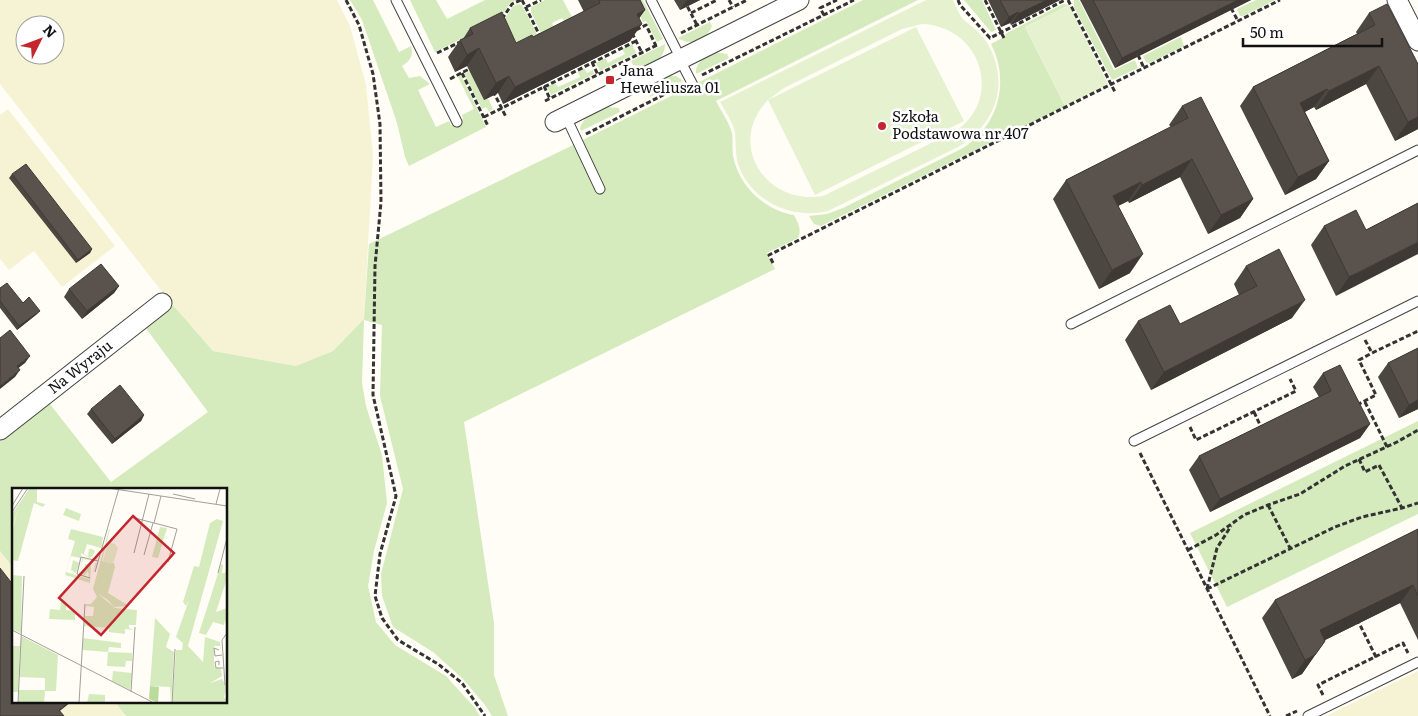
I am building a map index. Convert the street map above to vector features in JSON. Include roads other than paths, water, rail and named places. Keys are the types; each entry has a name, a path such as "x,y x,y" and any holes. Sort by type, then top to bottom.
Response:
{"street":[{"path":"560,120 799,0"},
{"path":"1397,0 1418,41"},
{"name":"Na Wyraju","path":"0,430 162,303"}],"lane":[{"path":"396,0 457,122"},
{"path":"652,0 691,83"},
{"path":"560,120 600,189"},
{"path":"1071,324 1418,150"},
{"path":"1134,441 1418,301"},
{"path":"1308,716 1418,662"}],"place":[{"name":"Jana Heweliusza 01","path":"610,80"},
{"name":"Szkoła Podstawowa nr 407","path":"882,126"}]}
